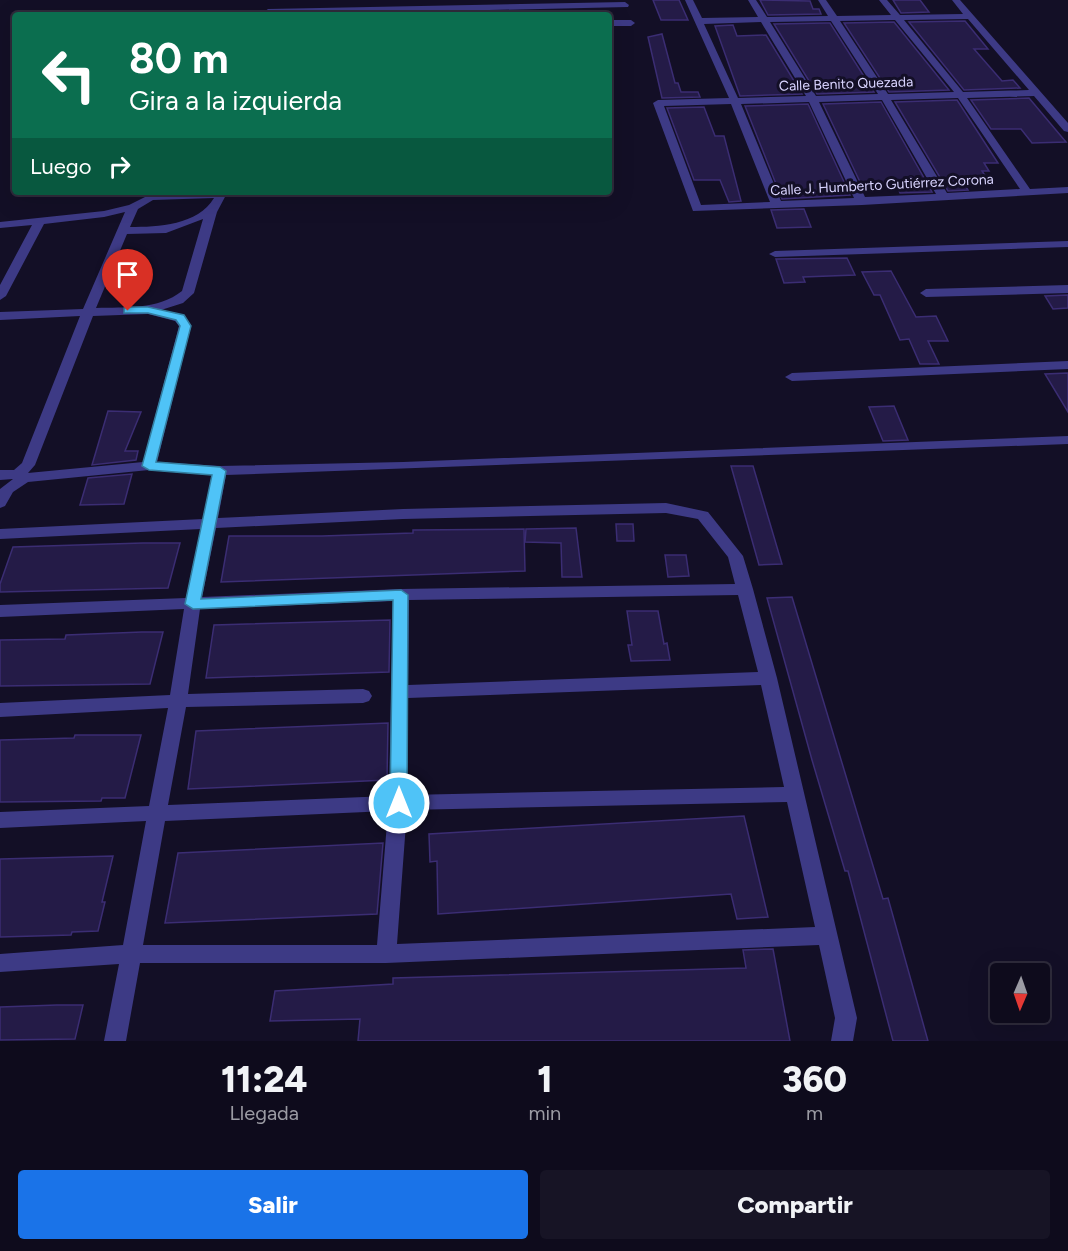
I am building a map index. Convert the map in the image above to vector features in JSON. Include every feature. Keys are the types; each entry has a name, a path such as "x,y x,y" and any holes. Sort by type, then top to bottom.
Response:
{"street":[{"path":"689,0 735,101 777,206"},
{"path":"752,0 812,98 862,202"},
{"path":"822,0 884,96 943,196"},
{"path":"883,0 894,17 960,93 1027,192"},
{"path":"956,0 1068,129"},
{"path":"306,12 624,5"},
{"path":"700,21 972,16"},
{"path":"612,23 631,23"},
{"name":"Calle Benito Quezada","path":"697,209 658,103 960,93 1035,93"},
{"name":"Calle J. Humberto Gutiérrez Corona","path":"697,209 1068,190"},
{"path":"0,225 39,222 133,207 151,197 186,195"},
{"path":"148,310 179,300 188,293 212,212 220,195"},
{"path":"0,503 7,489 21,476 28,465 88,312 133,207"},
{"path":"123,231 166,230 212,212"},
{"path":"0,296 39,222"},
{"path":"775,254 1068,244"},
{"path":"926,293 1068,289"},
{"path":"0,316 148,310 180,318 185,326 149,466"},
{"path":"792,377 1068,365"},
{"path":"0,475 21,476 149,466 220,471 1068,440"},
{"path":"115,1041 178,701 193,604 220,471"},
{"path":"0,534 403,514 666,508 703,515 735,556 745,589 768,678 846,1018 842,1041"},
{"path":"0,611 401,595 745,589"},
{"path":"386,954 399,803 398,692 401,595"},
{"path":"398,692 768,678"},
{"path":"0,710 178,701 363,696"},
{"path":"0,820 399,803 794,794"},
{"path":"0,963 131,954 386,954 827,936"}],"building":[{"path":"653,0 679,0 688,20 661,20"},
{"path":"760,0 810,1 813,9 819,9 821,14 768,15"},
{"path":"893,0 920,0 929,12 901,13"},
{"path":"965,21 988,49 974,49 1002,81 1013,80 1020,88 964,90 909,22"},
{"path":"894,22 949,90 889,92 844,23"},
{"path":"830,23 874,92 817,94 774,24"},
{"path":"733,25 737,36 766,35 802,94 740,96 715,26"},
{"path":"662,34 675,83 678,83 681,92 698,92 700,97 662,98 648,37"},
{"path":"1029,98 1066,142 1032,143 1021,129 991,129 971,100"},
{"path":"957,100 998,163 984,163 989,171 982,171 988,180 962,180 968,190 948,191 895,102"},
{"path":"881,102 932,192 900,193 896,184 861,184 823,104"},
{"path":"808,104 850,195 782,199 745,106"},
{"path":"704,107 715,136 724,136 741,201 729,202 720,180 694,180 667,108"},
{"path":"804,209 811,227 777,228 771,210"},
{"path":"847,258 855,275 803,277 805,282 784,283 776,259"},
{"path":"891,271 916,317 936,316 948,341 928,341 939,364 920,364 909,339 900,340 880,295 874,295 862,272"},
{"path":"1068,295 1068,308 1053,309 1045,296"},
{"path":"1068,373 1068,412 1045,374"},
{"path":"894,406 908,440 883,441 869,407"},
{"path":"108,411 141,412 125,451 138,451 136,460 92,465"},
{"path":"731,466 753,466 782,564 759,565"},
{"path":"132,474 124,504 80,505 88,478"},
{"path":"616,524 633,524 634,541 617,541"},
{"path":"576,528 582,577 562,577 561,543 525,542 526,529"},
{"path":"524,529 525,571 221,582 229,536 322,536 413,533 413,530"},
{"path":"180,543 168,588 0,592 0,584 13,547"},
{"path":"665,555 686,555 689,576 668,577"},
{"path":"792,597 883,899 888,898 928,1041 893,1041 848,871 845,871 812,760 767,598"},
{"path":"627,611 658,611 664,644 667,643 670,660 631,661 628,645 632,645"},
{"path":"390,620 389,672 206,678 214,625"},
{"path":"163,632 150,684 0,686 0,640 65,639 66,635"},
{"path":"388,723 387,780 188,789 196,731"},
{"path":"75,735 141,735 125,798 102,798 101,801 0,802 0,740 74,738"},
{"path":"744,816 768,917 737,919 731,894 438,914 437,861 430,862 429,834"},
{"path":"383,843 377,914 165,923 178,853"},
{"path":"113,856 98,931 72,932 71,935 0,937 0,859"},
{"path":"773,949 790,1041 358,1041 360,1019 270,1021 275,991 393,984 393,978 746,968 743,950"},
{"path":"83,1005 75,1039 0,1040 0,1007"}],"route":[{"path":"128,311 148,310 180,318 185,326 149,466 220,471 193,604 401,595 398,692 399,803"}]}
